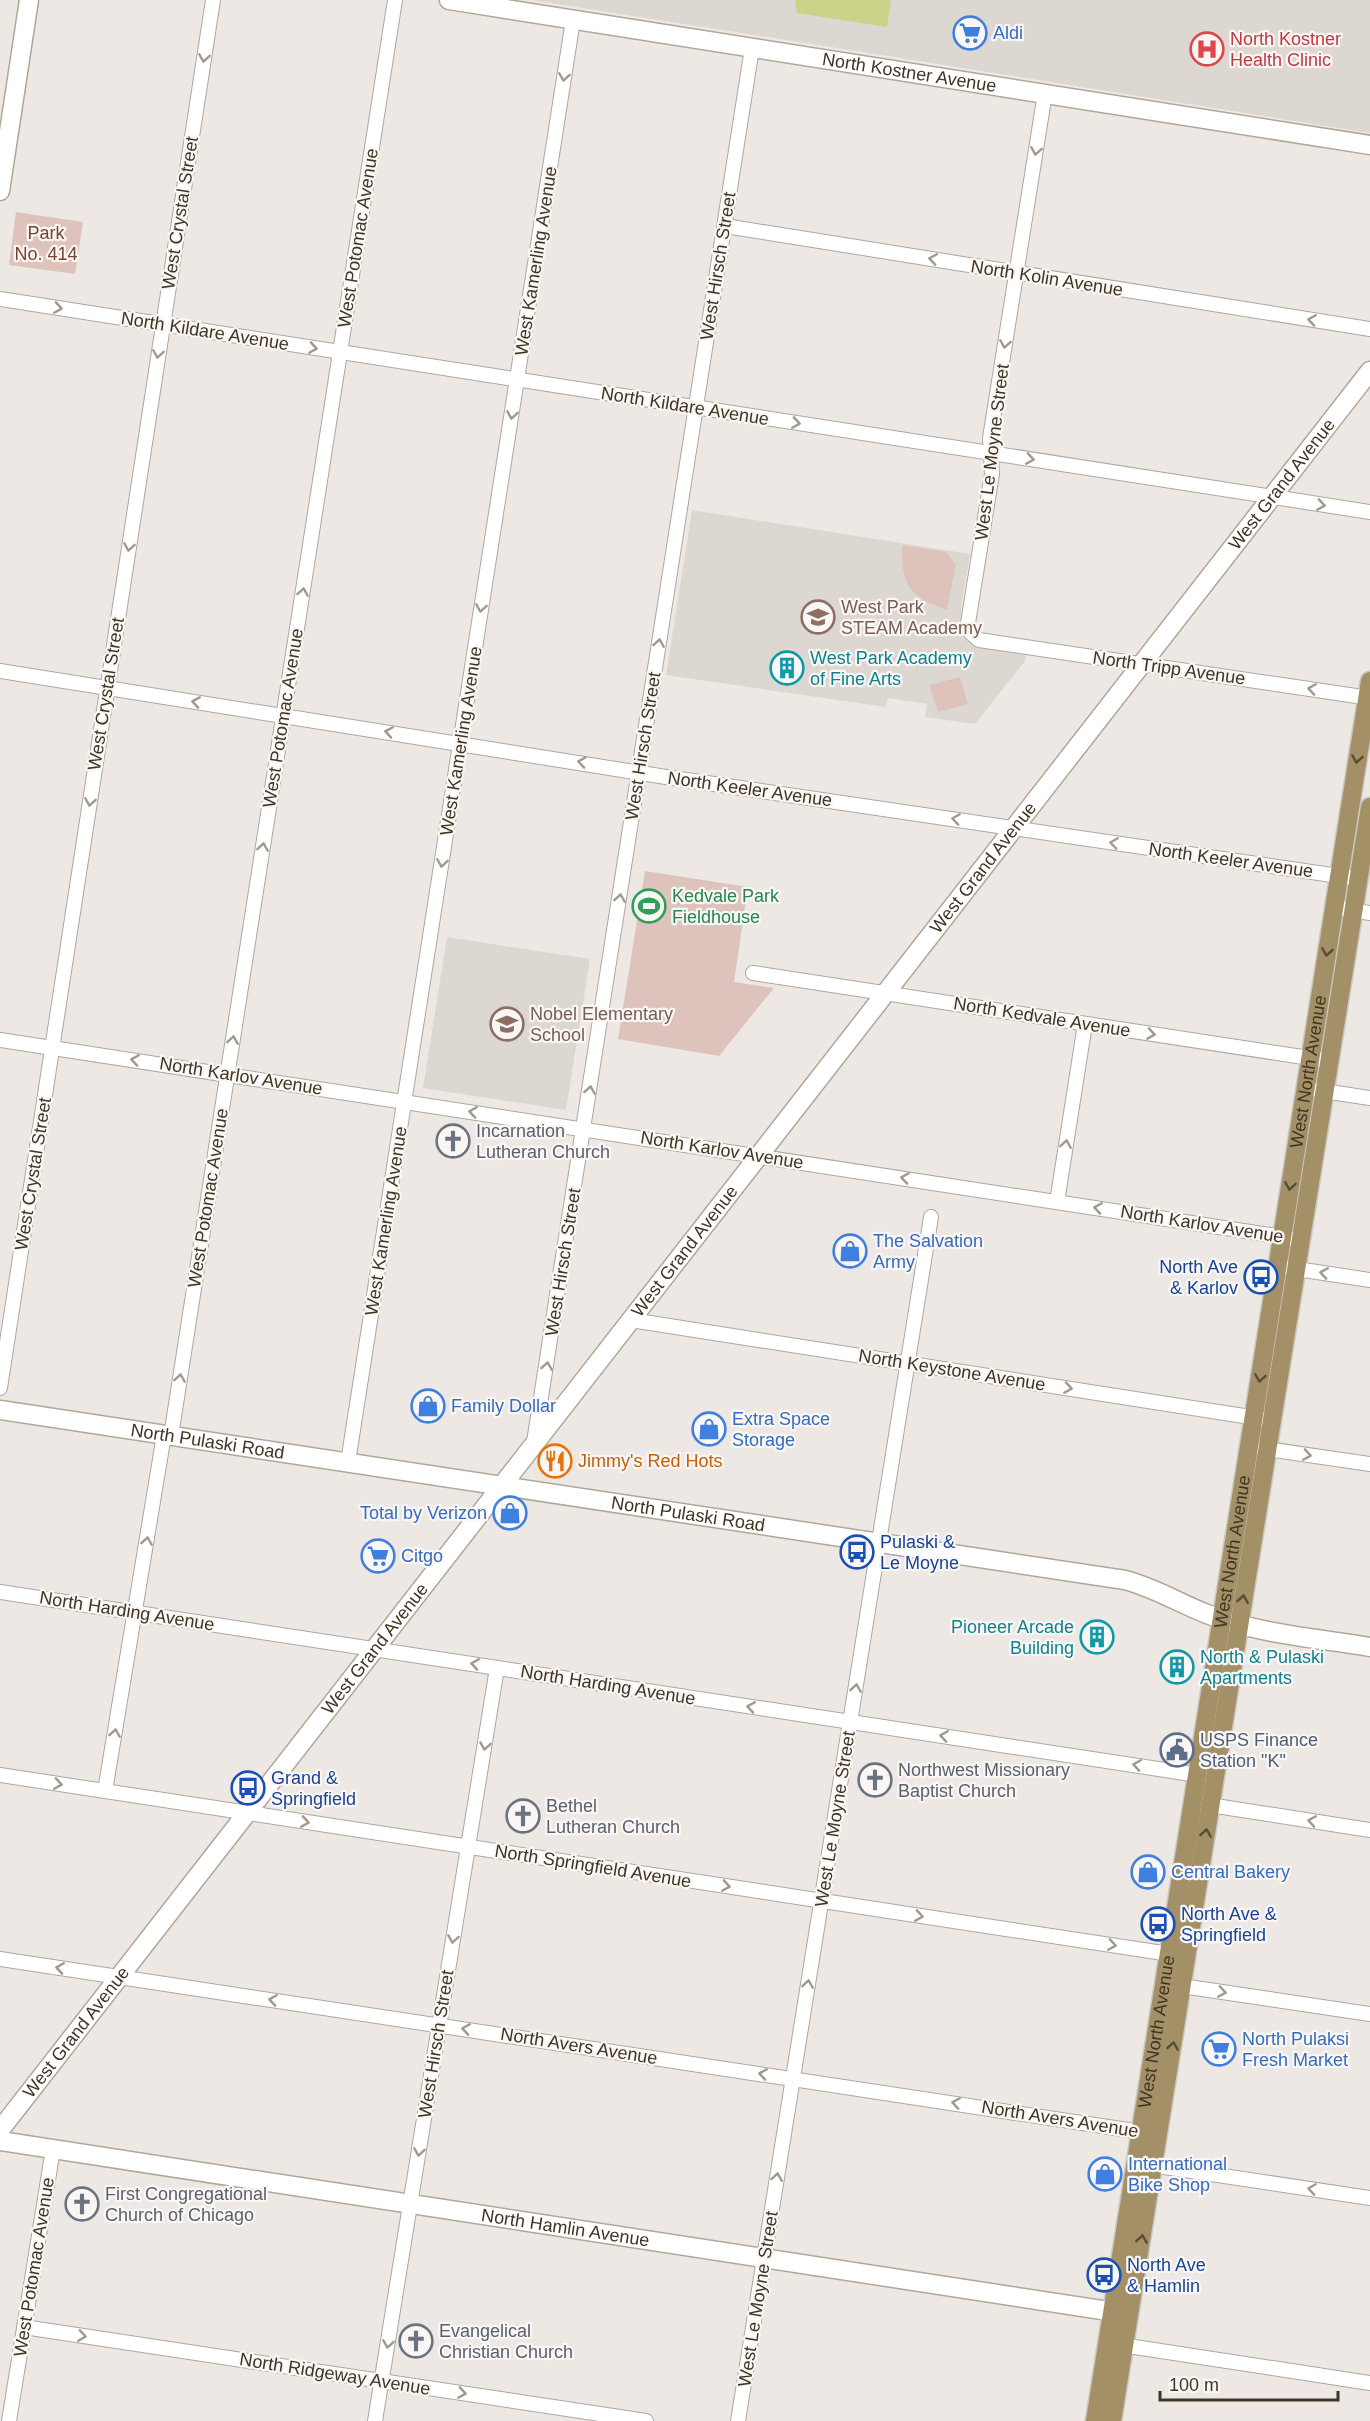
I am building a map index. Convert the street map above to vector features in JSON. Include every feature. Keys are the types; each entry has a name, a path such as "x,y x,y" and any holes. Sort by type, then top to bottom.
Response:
{"main road":[{"path":"0,191 29,0"},
{"name":"North Kostner Avenue","path":"449,0 1370,145"},
{"name":"West Grand Avenue","path":"0,2130 1370,370"},
{"name":"West North Avenue","path":"1121,2313 1135,2163 1334,907 1366,728 1369,692"},
{"name":"West North Avenue","path":"1095,2421 1116,2344 1154,2166 1329,1061 1362,912 1359,879 1370,807"},
{"name":"North Pulaski Road","path":"0,1410 1125,1580 1173,1597 1206,1614 1257,1629 1370,1647"},
{"name":"North Hamlin Avenue","path":"0,2141 1121,2313"},
{"name":"West North Avenue","path":"1112,2421 1116,2344"}],"street":[{"name":"West Crystal Street","path":"0,1388 213,0"},
{"name":"West Potomac Avenue","path":"105,1791 168,1435 227,1074 395,0"},
{"name":"West Kamerling Avenue","path":"348,1462 573,20"},
{"name":"West Hirsch Street","path":"534,1444 752,48"},
{"name":"West Le Moyne Street","path":"971,633 968,623 992,474 990,438 1045,93"},
{"name":"North Kolin Avenue","path":"724,226 1370,329"},
{"name":"North Kildare Avenue","path":"0,299 1370,512"},
{"name":"North Tripp Avenue","path":"971,633 980,640 1369,692"},
{"name":"North Keeler Avenue","path":"0,671 666,777 1359,879"},
{"path":"1334,907 1362,912"},
{"name":"North Kedvale Avenue","path":"753,974 1329,1061"},
{"path":"1057,1202 1085,1024"},
{"name":"North Karlov Avenue","path":"0,1040 1301,1239"},
{"path":"1306,1088 1370,1098"},
{"name":"West Le Moyne Street","path":"738,2421 931,1217"},
{"name":"North Karlov Avenue","path":"1277,1266 1370,1280"},
{"name":"North Keystone Avenue","path":"631,1320 1272,1420"},
{"path":"1249,1446 1370,1464"},
{"name":"North Harding Avenue","path":"0,1592 1215,1777"},
{"name":"West Hirsch Street","path":"375,2421 497,1668"},
{"name":"North Springfield Avenue","path":"0,1775 1187,1957"},
{"path":"1192,1802 1370,1830"},
{"name":"North Avers Avenue","path":"0,1959 1159,2134"},
{"path":"1164,1983 1370,2014"},
{"name":"West Potomac Avenue","path":"9,2421 53,2149"},
{"name":"North Avers Avenue","path":"1135,2163 1370,2198"},
{"name":"North Ridgeway Avenue","path":"24,2327 646,2421"},
{"path":"1116,2344 1370,2383"}],"shaded area":[{"path":"531,0 1370,0 1370,133 768,37"},
{"path":"795,0 891,0 887,27 797,13"},
{"name":"West Park STEAM Academy","path":"692,510 970,554 961,606 962,627 971,643 1026,653 1025,661 975,724 925,717 927,704 888,698 886,707 666,675"},
{"name":"Nobel Elementary School","path":"447,937 590,959 566,1110 423,1088"}],"green space":[{"name":"Park No. 414","path":"16,212 83,222 75,274 9,265"},
{"path":"902,545 946,552 956,564 947,610 924,600 910,588 903,570"},
{"path":"960,677 968,704 938,712 929,685"},
{"path":"645,871 748,887 734,982 774,988 719,1056 618,1039"}],"place":[{"name":"Aldi","path":"970,33"},
{"name":"North Kostner Health Clinic","path":"1207,49"},
{"name":"West Park STEAM Academy","path":"818,617"},
{"name":"West Park Academy of Fine Arts","path":"787,668"},
{"name":"Kedvale Park Fieldhouse","path":"649,906"},
{"name":"Nobel Elementary School","path":"507,1024"},
{"name":"Incarnation Lutheran Church","path":"453,1141"},
{"name":"The Salvation Army","path":"850,1251"},
{"name":"North Ave & Karlov","path":"1261,1277"},
{"name":"Family Dollar","path":"428,1406"},
{"name":"Extra Space Storage","path":"709,1429"},
{"name":"Jimmy's Red Hots","path":"555,1461"},
{"name":"Total by Verizon","path":"510,1513"},
{"name":"Pulaski & Le Moyne","path":"857,1552"},
{"name":"Citgo","path":"378,1556"},
{"name":"Pioneer Arcade Building","path":"1097,1637"},
{"name":"North & Pulaski Apartments","path":"1177,1667"},
{"name":"USPS Finance Station \"K\"","path":"1177,1750"},
{"name":"Northwest Missionary Baptist Church","path":"875,1780"},
{"name":"Grand & Springfield","path":"248,1788"},
{"name":"Bethel Lutheran Church","path":"523,1816"},
{"name":"Central Bakery","path":"1148,1872"},
{"name":"North Ave & Springfield","path":"1158,1924"},
{"name":"North Pulaksi Fresh Market","path":"1219,2049"},
{"name":"International Bike Shop","path":"1105,2174"},
{"name":"First Congregational Church of Chicago","path":"82,2204"},
{"name":"North Ave & Hamlin","path":"1104,2275"},
{"name":"Evangelical Christian Church","path":"416,2341"}]}
